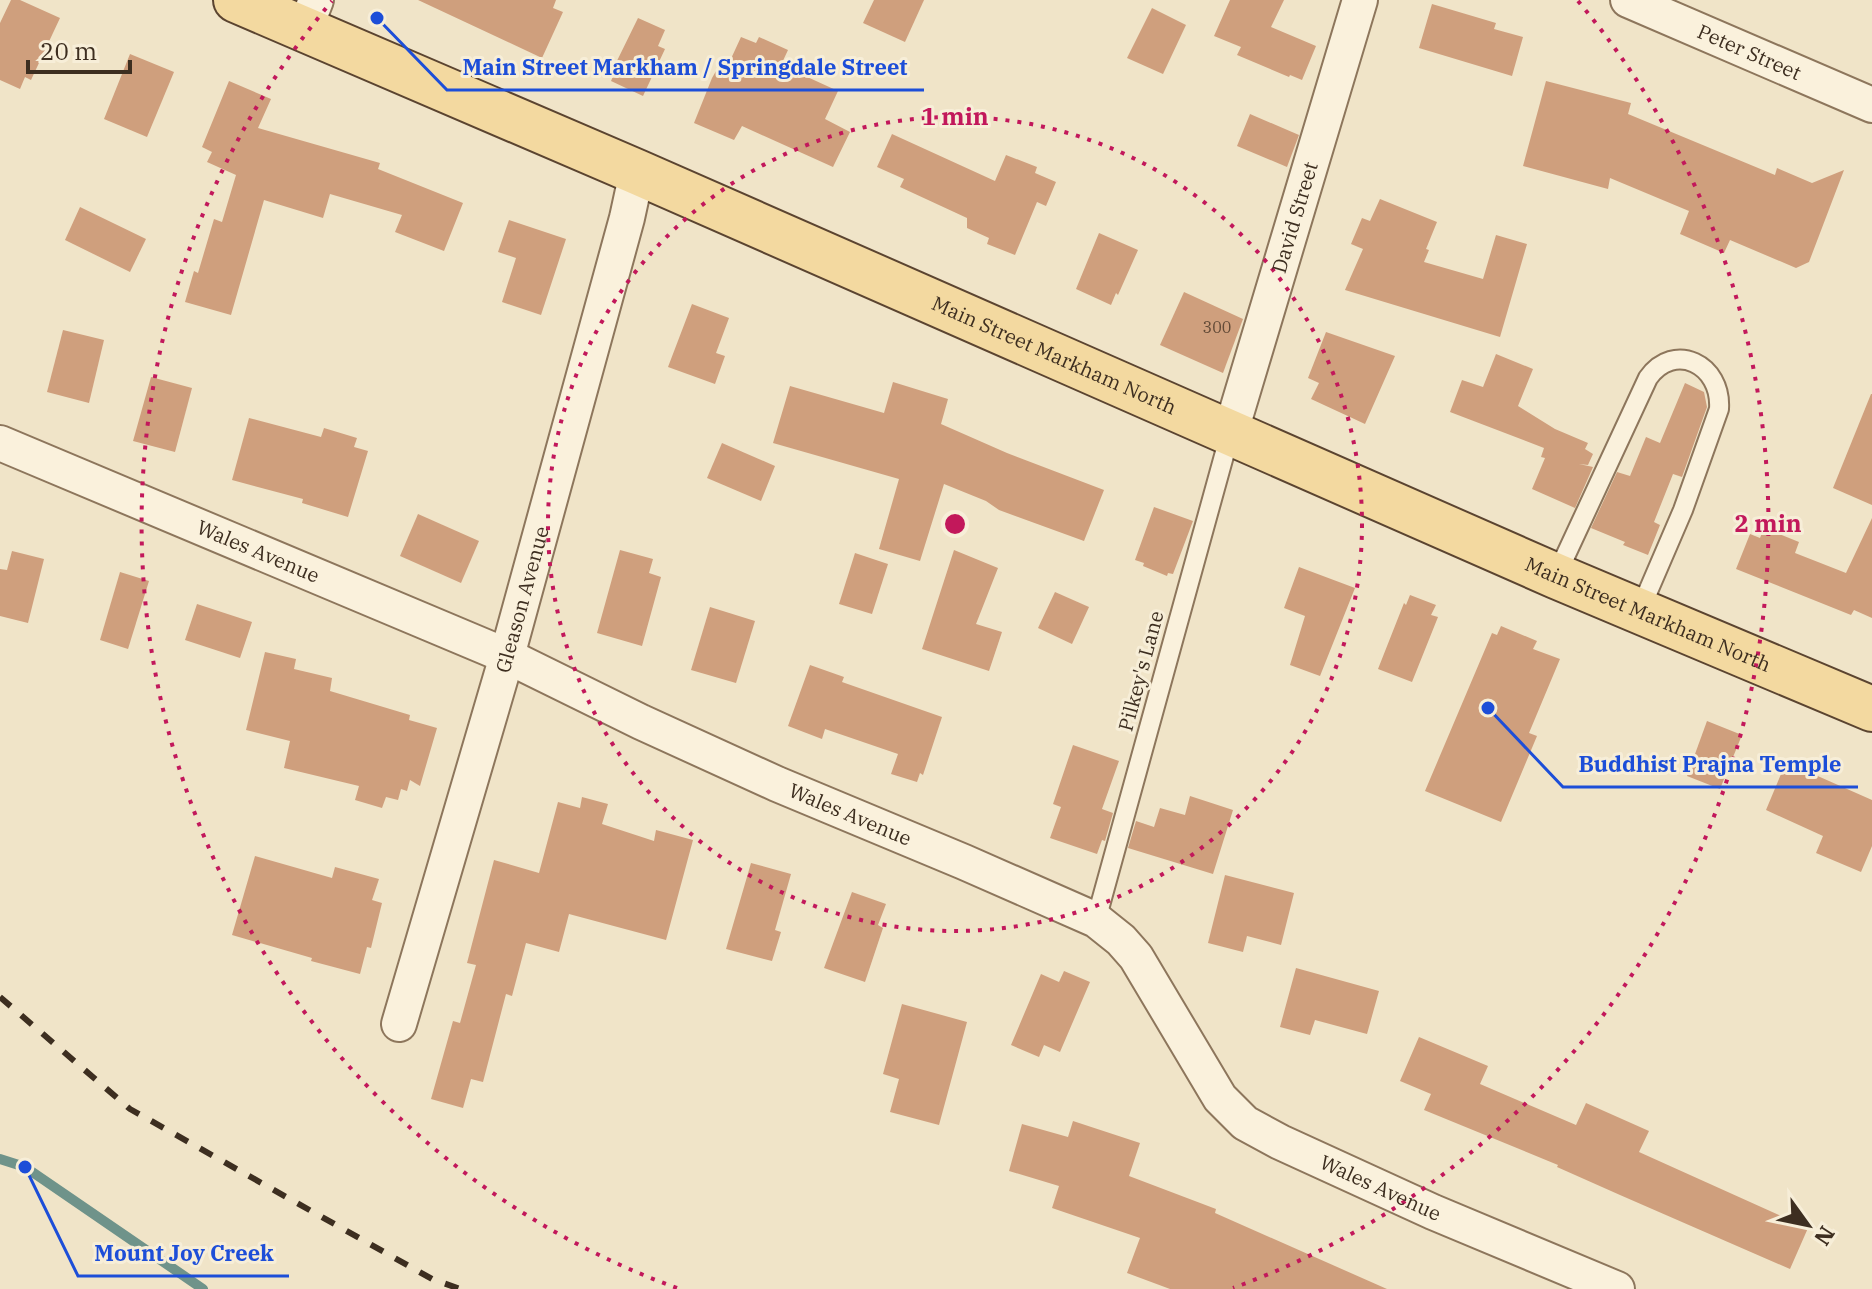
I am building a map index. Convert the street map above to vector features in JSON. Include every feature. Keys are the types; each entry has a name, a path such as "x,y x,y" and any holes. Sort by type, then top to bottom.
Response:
{"main road":[{"name":"Main Street Markham North","path":"236,0 310,16 637,172 1556,576 1872,709"}],"street":[{"name":"David Street","path":"1230,434 1360,0"},
{"name":"Peter Street","path":"1628,0 1872,105"},
{"name":"Gleason Avenue","path":"399,1024 507,656 637,172"},
{"name":"Wales Avenue","path":"0,443 507,656 777,784 1096,920 1136,957 1220,1098 1245,1123 1433,1212 1617,1289"}],"lane":[{"path":"1556,576 1648,378 1656,367 1667,362 1681,360 1700,365 1713,376 1720,392 1719,409 1683,510 1640,610"},
{"name":"Pilkey's Lane","path":"1096,920 1230,434"}],"building":[{"path":"11,0 20,0 60,18 31,80 25,77 20,89 0,80 0,23"},
{"path":"418,0 556,0 553,8 563,12 542,58"},
{"path":"874,0 924,0 905,42 863,23"},
{"path":"1230,0 1284,0 1271,27 1316,46 1302,80 1237,55 1241,47 1214,36"},
{"path":"1432,4 1496,23 1494,29 1523,37 1512,76 1419,48"},
{"path":"1152,8 1186,25 1163,74 1127,58"},
{"path":"638,18 665,30 658,46 665,49 643,96 611,81 615,72 612,71"},
{"path":"741,37 756,43 759,37 788,50 781,65 838,91 825,119 850,132 833,167 742,126 734,140 694,123 712,78 723,59 729,63"},
{"path":"130,54 174,72 147,137 104,119"},
{"path":"229,81 271,99 258,128 380,163 378,169 463,203 444,251 395,232 402,215 330,194 323,218 264,200 231,315 185,302 194,271 198,273 214,219 222,222 236,175 207,162 212,152 202,147"},
{"path":"1546,81 1631,103 1628,114 1775,175 1777,168 1812,183 1844,170 1809,262 1796,268 1730,240 1724,253 1680,234 1689,211 1610,178 1608,189 1523,166"},
{"path":"1250,114 1299,135 1287,167 1237,146"},
{"path":"892,134 995,181 1006,155 1037,167 1035,173 1056,182 1046,206 1037,202 1015,255 987,244 989,238 967,228 967,218 900,187 904,179 877,167"},
{"path":"1380,199 1437,222 1424,262 1483,279 1496,235 1527,244 1500,337 1345,290 1363,249 1351,244 1362,218 1370,221"},
{"path":"80,207 146,239 130,272 65,240"},
{"path":"509,220 566,239 541,315 502,302 516,258 498,252"},
{"path":"1099,233 1138,250 1111,305 1076,289"},
{"path":"1184,292 1243,319 1223,373 1160,345"},
{"path":"692,304 729,318 716,353 725,356 715,384 668,367"},
{"path":"63,330 104,340 89,403 47,392"},
{"path":"1326,332 1395,356 1365,424 1311,399 1319,383 1308,378"},
{"path":"1496,354 1533,369 1518,406 1555,429 1588,443 1585,449 1593,454 1588,465 1579,464 1593,467 1575,508 1532,489 1545,458 1541,457 1544,448 1450,412 1462,380 1483,387"},
{"path":"151,377 192,388 175,452 133,441"},
{"path":"893,382 948,399 941,424 1104,490 1084,541 999,510 986,501 944,484 920,561 879,549 899,479 773,443 790,386 884,413"},
{"path":"1685,383 1704,392 1707,407 1682,477 1673,474 1654,522 1660,525 1648,555 1591,528 1617,472 1630,476 1646,437 1660,443"},
{"path":"1872,394 1872,505 1833,488"},
{"path":"249,418 321,437 324,428 357,438 354,447 368,451 348,517 302,503 303,499 232,480"},
{"path":"722,443 775,466 761,501 707,478"},
{"path":"1154,507 1193,521 1173,574 1168,573 1167,576 1135,560"},
{"path":"418,514 479,541 461,583 400,556"},
{"path":"1872,518 1872,618 1854,610 1851,615 1736,569 1750,534 1760,538 1764,528 1799,542 1795,553 1846,573"},
{"path":"620,550 653,559 649,573 661,577 642,646 597,633"},
{"path":"954,550 998,568 976,624 1002,632 989,671 922,649"},
{"path":"12,551 44,559 28,623 0,616 0,569 7,570"},
{"path":"855,553 888,564 872,614 839,604"},
{"path":"1299,567 1355,588 1320,676 1290,665 1305,616 1284,608"},
{"path":"120,572 149,581 128,649 100,640"},
{"path":"1055,592 1089,607 1072,644 1038,628"},
{"path":"1410,595 1436,605 1431,615 1438,617 1412,682 1378,669"},
{"path":"197,604 252,622 240,658 185,640"},
{"path":"710,607 755,621 736,683 691,670"},
{"path":"1501,626 1537,641 1533,649 1560,659 1529,733 1537,736 1501,822 1425,791 1492,633 1497,635"},
{"path":"265,652 296,659 294,669 332,678 330,691 410,715 409,720 437,728 420,786 410,780 407,791 401,789 398,800 386,797 382,808 355,800 359,786 284,768 290,741 246,730"},
{"path":"810,665 844,677 842,682 942,717 923,775 920,773 917,782 891,774 898,754 825,729 822,739 788,726"},
{"path":"1707,721 1742,735 1720,789 1687,776"},
{"path":"1073,745 1119,761 1102,809 1113,813 1105,841 1102,840 1097,854 1050,838 1061,807 1053,804"},
{"path":"1786,762 1872,800 1872,846 1861,872 1816,853 1823,836 1766,810"},
{"path":"1190,796 1233,810 1213,874 1128,848 1136,821 1154,827 1160,808 1185,815"},
{"path":"582,797 608,804 602,824 654,841 656,830 693,840 666,940 569,914 559,952 526,943 512,996 506,994 483,1082 471,1079 463,1108 431,1099 453,1021 460,1023 476,965 467,963 494,860 539,873 558,802 580,808"},
{"path":"255,856 332,878 335,867 379,879 372,900 382,903 371,948 367,947 360,974 232,935"},
{"path":"751,863 791,874 775,930 781,932 772,961 726,949"},
{"path":"1225,875 1294,893 1281,945 1247,936 1243,952 1208,943"},
{"path":"852,892 886,904 878,925 883,928 865,982 824,968"},
{"path":"1296,968 1379,991 1367,1034 1315,1020 1310,1035 1280,1027"},
{"path":"1064,971 1090,982 1060,1052 1044,1045 1039,1057 1011,1045 1041,974 1059,982"},
{"path":"902,1004 967,1022 939,1125 890,1112 899,1079 883,1074"},
{"path":"1419,1037 1488,1066 1480,1084 1576,1125 1586,1103 1649,1131 1639,1152 1808,1228 1790,1269 1558,1165 1424,1110 1431,1094 1400,1081"},
{"path":"1073,1121 1140,1143 1129,1176 1216,1209 1215,1213 1387,1289 1170,1289 1127,1273 1140,1238 1052,1208 1059,1186 1009,1171 1022,1124 1068,1137"}],"waterway":[{"path":"0,1159 25,1167 203,1289"}],"railway":[{"path":"0,997 130,1109 432,1279 460,1289"}],"place":[{"name":"Main Street Markham / Springdale Street","path":"377,18"},
{"name":"Buddhist Prajna Temple","path":"1488,708"},
{"name":"Mount Joy Creek","path":"25,1167"}]}
